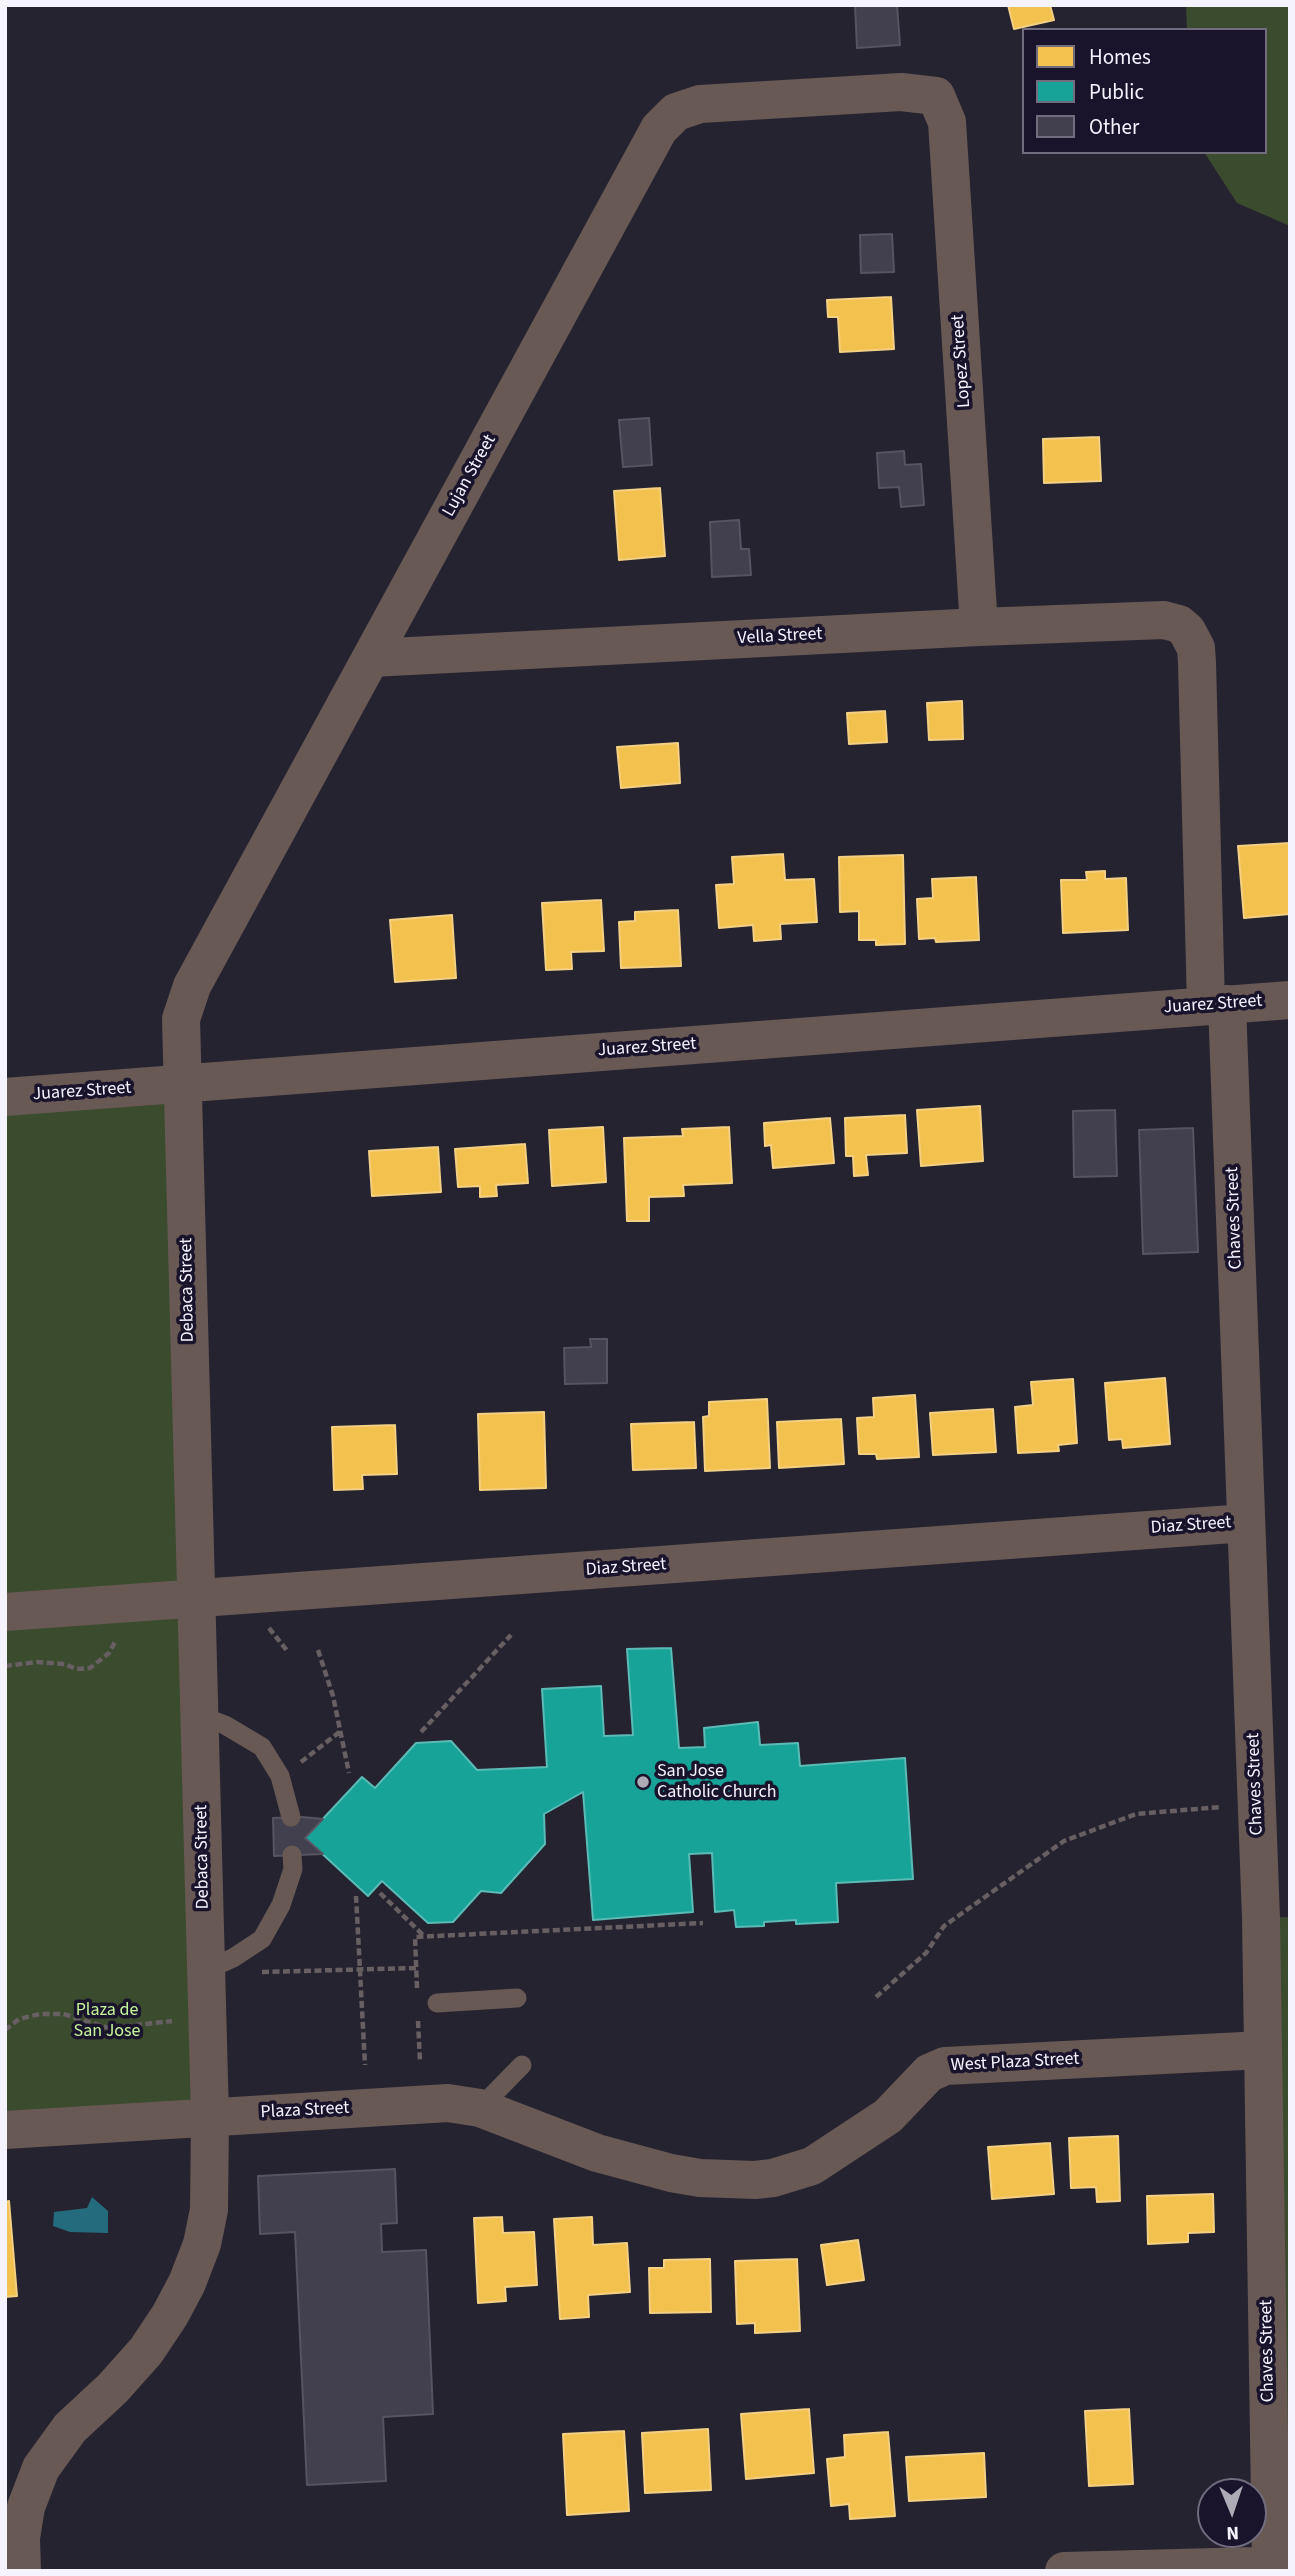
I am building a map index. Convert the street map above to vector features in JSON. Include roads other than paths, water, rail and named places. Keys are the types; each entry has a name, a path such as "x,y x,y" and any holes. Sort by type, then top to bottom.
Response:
{"street":[{"name":"Lujan Street","path":"183,1084 181,1019 192,986 653,141 668,120 676,112 699,104 901,92 936,96"},
{"name":"Lopez Street","path":"936,96 947,122 979,627"},
{"name":"Vella Street","path":"371,658 1164,620 1179,624 1187,631"},
{"name":"Chaves Street","path":"1187,631 1196,648 1197,663 1246,1522 1280,2565"},
{"name":"Juarez Street","path":"5,1097 1290,1000"},
{"name":"Debaca Street","path":"22,2571 21,2538 26,2507 41,2468 70,2428 113,2388 146,2351 170,2315 187,2283 202,2244 209,2210 210,2117 183,1084"},
{"name":"Diaz Street","path":"5,1612 1246,1522"},
{"name":"West Plaza Street","path":"597,2153 671,2173 701,2178 773,2178 812,2166 858,2137 888,2116 929,2073 945,2066 1263,2050"},
{"name":"Plaza Street","path":"5,2130 448,2103 480,2108 597,2153"},
{"path":"1064,2571 1280,2565"}],"lane":[{"path":"199,1715 225,1725 262,1747 280,1776 291,1817"},
{"path":"206,1970 233,1958 262,1939 281,1905 293,1869 292,1855"},
{"path":"437,2003 517,1998"},
{"path":"480,2108 522,2065"}],"water":[{"path":"92,2197 108,2211 108,2233 70,2232 53,2226 54,2212 87,2208"}],"place":[{"name":"San Jose Catholic Church","path":"643,1782"}],"park label":[{"name":"Plaza de San Jose","path":"107,2021"}]}
